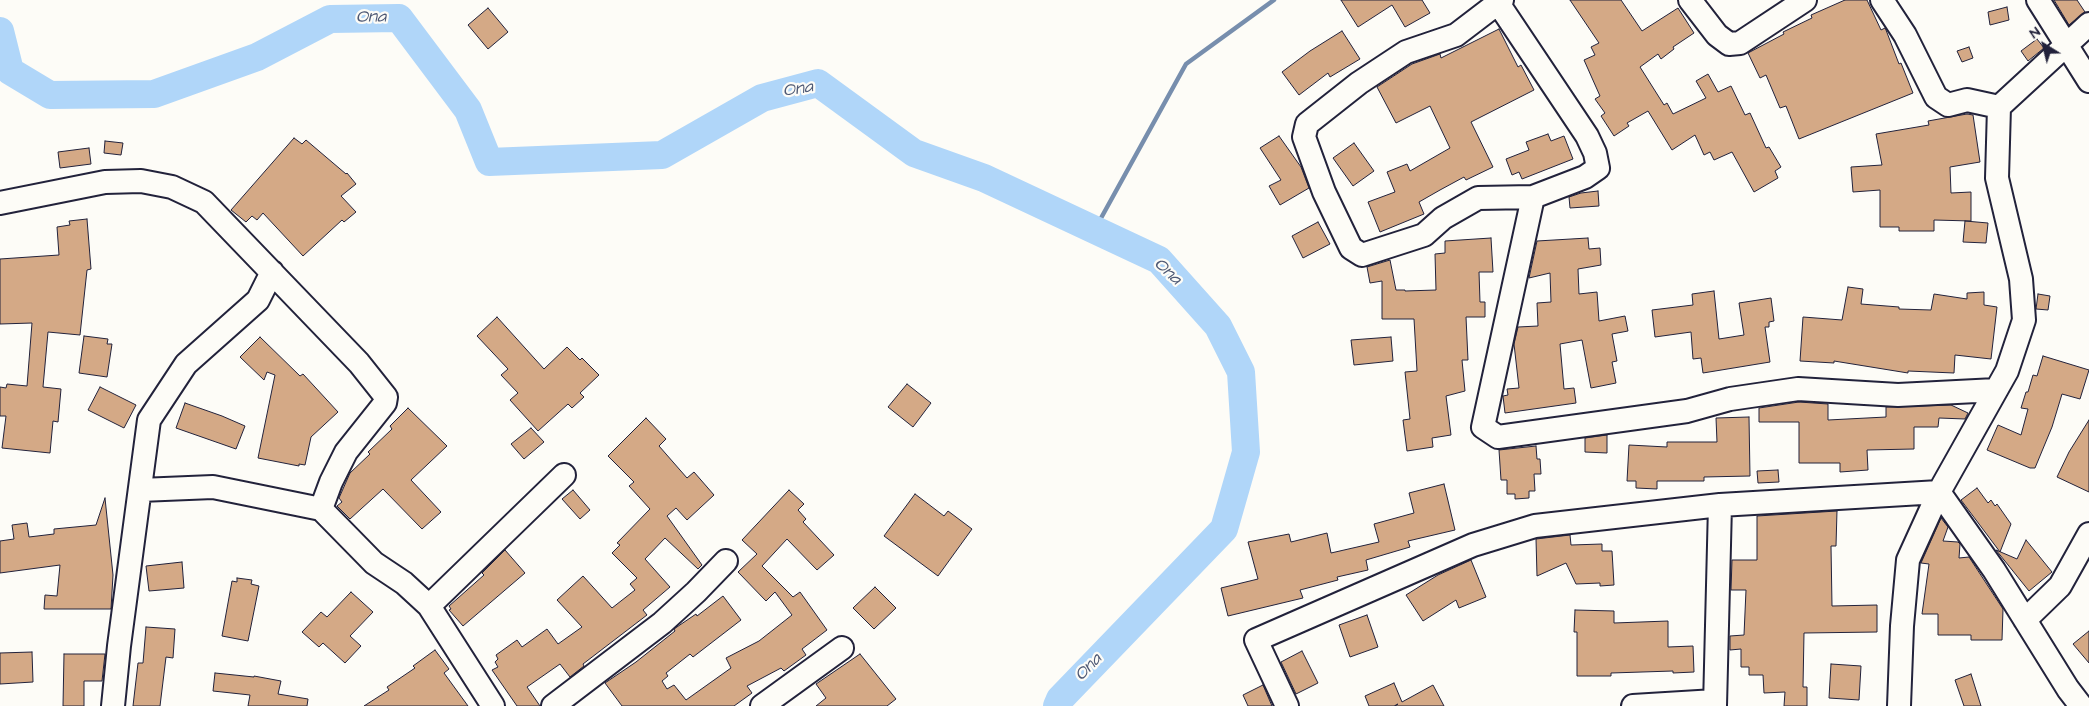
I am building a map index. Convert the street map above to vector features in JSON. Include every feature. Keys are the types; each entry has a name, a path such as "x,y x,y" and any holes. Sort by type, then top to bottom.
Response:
{"street":[{"path":"1690,0 1717,35 1729,44 1740,42 1805,0"},
{"path":"1882,0 1905,35 1936,97 1948,105 1967,100 1999,108"},
{"path":"2038,0 2089,81"},
{"path":"1500,2 1587,136 1595,153 1598,168 1585,177 1533,197 1478,198 1444,218 1424,235 1362,255 1351,248 1324,192 1304,137 1307,124 1359,82 1406,52 1456,35 1500,2"},
{"path":"1899,706 1902,626 1908,560 1939,492 2007,371 2024,320 2021,279 1996,178 1999,108 2089,24"},
{"path":"0,203 105,182 141,181 172,187 204,202 358,363 386,397 385,403 346,452 331,482 321,509"},
{"path":"1533,197 1483,427 1498,437 1687,411 1730,399 1798,388 1898,394 1996,390"},
{"path":"113,706 119,646 149,420 186,364 258,300 272,272"},
{"path":"429,606 564,475"},
{"path":"140,490 213,487 321,509 374,563 404,583 429,606 493,706"},
{"path":"1288,706 1256,640 1473,545 1535,526 1720,504 1939,492"},
{"path":"1939,492 1994,570 2080,706"},
{"path":"1633,706 1715,703 1720,504"},
{"path":"2026,620 2060,586 2089,534"},
{"path":"553,706 662,623 726,561"},
{"path":"762,706 842,648"}],"building":[{"path":"1341,0 1422,0 1430,13 1405,27 1392,5 1358,27"},
{"path":"1570,0 1621,0 1642,31 1678,8 1694,33 1673,47 1674,49 1661,59 1658,54 1640,67 1664,105 1667,103 1673,114 1706,98 1696,81 1708,74 1718,92 1731,86 1745,115 1750,113 1766,148 1769,147 1781,167 1775,171 1778,178 1754,192 1732,152 1714,160 1710,152 1704,155 1695,135 1672,150 1648,111 1627,123 1629,126 1614,136 1601,116 1605,113 1595,99 1600,96 1584,60 1595,55 1591,47 1599,43"},
{"path":"1845,0 1867,0 1881,30 1885,28 1886,30 1913,93 1799,139 1786,106 1780,108 1766,75 1760,78 1748,53 1784,34 1783,32 1812,18 1811,15"},
{"path":"2054,0 2077,0 2085,12 2069,25"},
{"path":"2007,7 2009,20 1990,25 1988,12"},
{"path":"488,8 508,32 488,49 468,25"},
{"path":"1499,29 1518,67 1521,65 1534,90 1471,122 1493,167 1466,180 1464,177 1419,202 1424,214 1380,232 1368,202 1395,192 1387,172 1407,164 1410,171 1450,148 1430,106 1396,123 1377,87 1412,64 1440,54 1441,58"},
{"path":"1342,31 1360,59 1330,77 1328,73 1299,95 1282,72 1310,51"},
{"path":"2037,39 2044,48 2028,61 2021,51"},
{"path":"1969,47 1973,58 1962,62 1957,51"},
{"path":"1967,114 1973,115 1980,162 1950,167 1951,193 1971,192 1971,221 1934,220 1934,231 1899,231 1899,227 1880,227 1880,190 1853,192 1851,167 1882,165 1876,134 1929,125 1928,121"},
{"path":"1548,134 1551,141 1564,136 1573,159 1522,179 1519,172 1512,175 1506,159 1529,150 1526,142"},
{"path":"1279,136 1301,167 1309,188 1280,205 1269,186 1281,180 1260,148"},
{"path":"294,138 302,144 306,140 347,173 356,184 341,196 356,212 344,222 342,220 303,256 263,213 257,220 252,216 246,222 231,210"},
{"path":"105,141 123,143 121,155 104,153"},
{"path":"1354,143 1374,171 1353,186 1333,158"},
{"path":"89,148 91,164 60,168 58,152"},
{"path":"1598,191 1599,206 1570,208 1569,197"},
{"path":"87,219 91,269 87,270 80,335 48,332 43,387 61,389 58,422 53,421 50,453 2,448 6,416 0,416 0,387 6,388 7,384 27,386 32,323 0,324 0,259 59,255 57,227 70,225 69,221"},
{"path":"1965,221 1988,223 1986,243 1963,242"},
{"path":"1318,222 1330,244 1303,258 1292,236"},
{"path":"1491,238 1493,272 1479,272 1480,302 1485,302 1485,317 1466,317 1468,360 1462,360 1465,391 1446,396 1451,435 1432,438 1433,447 1407,451 1403,420 1410,419 1405,372 1417,371 1414,319 1382,319 1382,281 1370,283 1367,267 1390,260 1396,290 1436,290 1435,254 1445,253 1445,241"},
{"path":"1588,238 1589,249 1600,248 1601,265 1578,269 1579,294 1597,292 1599,321 1625,316 1628,331 1612,334 1617,361 1612,362 1616,383 1591,388 1582,340 1560,344 1564,389 1574,388 1576,403 1505,413 1503,396 1508,395 1507,389 1519,388 1514,344 1518,327 1538,326 1537,303 1551,302 1550,273 1529,278 1537,241"},
{"path":"1848,287 1863,289 1861,304 1899,307 1899,309 1931,310 1934,294 1967,299 1967,293 1984,292 1984,305 1997,307 1991,359 1955,355 1954,373 1908,371 1908,373 1834,361 1834,363 1800,361 1803,317 1842,320"},
{"path":"1714,291 1719,339 1744,335 1739,303 1771,298 1774,321 1769,322 1769,327 1765,327 1770,362 1703,373 1701,358 1693,359 1691,332 1655,337 1652,310 1693,305 1692,294"},
{"path":"2038,294 2050,296 2048,310 2036,309"},
{"path":"497,317 544,369 567,347 580,360 582,358 599,375 580,393 584,397 572,408 568,404 538,431 510,400 518,393 501,375 508,369 477,336"},
{"path":"84,336 108,339 107,344 112,344 107,377 79,373"},
{"path":"260,337 300,376 303,374 338,412 311,437 305,465 299,464 299,466 258,458 275,375 267,372 264,380 240,357"},
{"path":"1391,337 1393,361 1354,365 1351,340"},
{"path":"2043,356 2089,370 2080,399 2062,394 2052,427 2035,468 2030,468 1987,450 1998,425 2021,435 2028,409 2021,408 2033,375 2037,376"},
{"path":"907,384 931,403 913,427 888,407"},
{"path":"100,387 136,405 124,428 88,410"},
{"path":"1799,402 1828,404 1828,420 1886,417 1886,407 1951,405 1968,413 1965,419 1939,418 1938,427 1914,427 1914,449 1867,450 1868,470 1840,472 1840,463 1799,463 1799,422 1759,422 1759,408"},
{"path":"185,403 245,426 236,449 176,428"},
{"path":"408,408 447,446 411,480 441,512 422,529 383,489 350,519 337,506 342,502 339,498 350,473 370,454 368,452 392,429 390,426"},
{"path":"1749,417 1750,476 1704,477 1704,481 1657,481 1657,489 1636,488 1636,481 1627,481 1629,445 1667,447 1667,442 1717,442 1716,418"},
{"path":"646,418 666,439 659,446 687,478 694,472 714,495 687,520 676,508 667,516 702,565 698,569 665,538 645,559 670,587 643,610 647,615 583,664 584,666 570,677 560,664 527,687 540,706 517,706 492,670 498,667 495,662 498,659 496,655 517,640 522,647 547,629 558,644 582,627 557,600 583,576 612,608 635,590 630,584 637,578 612,553 620,545 617,543 650,509 629,486 634,482 608,456"},
{"path":"2089,420 2089,492 2057,477 2069,452"},
{"path":"531,428 544,442 524,459 511,444"},
{"path":"1607,435 1607,453 1585,452 1585,438"},
{"path":"1536,446 1537,459 1540,459 1541,474 1534,474 1535,491 1529,491 1529,498 1515,499 1515,494 1507,494 1507,480 1501,480 1499,450"},
{"path":"1778,470 1779,482 1758,483 1757,471"},
{"path":"1444,484 1455,530 1408,541 1410,547 1366,560 1368,570 1337,577 1338,580 1300,590 1303,598 1228,616 1221,588 1258,579 1248,542 1289,534 1291,542 1327,533 1331,553 1379,542 1374,524 1414,513 1409,493"},
{"path":"1977,488 1988,503 1991,500 1995,506 1997,504 2011,524 2000,552 1961,500"},
{"path":"573,490 590,510 580,519 562,499"},
{"path":"789,490 804,504 798,510 806,519 803,522 834,555 817,570 787,539 762,566 793,597 800,592 827,630 802,649 806,655 784,671 781,668 747,686 752,693 734,706 622,706 605,683 636,662 675,631 674,629 696,614 697,616 723,596 741,620 693,657 690,654 666,673 668,676 662,681 667,689 674,685 686,700 731,668 726,658 759,641 792,615 775,592 766,601 738,572 757,554 742,540"},
{"path":"915,494 944,516 948,511 972,529 938,576 884,536"},
{"path":"105,498 113,575 111,609 44,609 45,595 57,596 60,565 0,573 0,541 14,539 12,525 27,523 29,537 54,534 54,529 96,525"},
{"path":"1837,511 1836,546 1831,546 1832,606 1877,605 1877,632 1804,633 1803,687 1807,687 1807,706 1784,706 1785,692 1764,693 1763,675 1749,675 1749,667 1741,667 1741,649 1730,650 1730,636 1744,635 1746,590 1731,590 1732,560 1757,560 1757,516"},
{"path":"1941,518 1948,527 1943,541 1958,542 1960,544 1959,558 1969,557 2003,609 2002,640 1971,640 1971,635 1938,635 1938,614 1922,614 1929,564 1921,563"},
{"path":"1570,535 1571,545 1602,544 1602,551 1612,551 1614,585 1600,586 1600,583 1576,584 1566,563 1537,576 1536,539"},
{"path":"2026,540 2052,572 2029,591 1996,550 2017,559"},
{"path":"505,550 525,573 463,626 449,610 451,609 449,606 484,575 482,573"},
{"path":"1471,560 1486,597 1459,608 1456,600 1423,621 1406,595 1438,575"},
{"path":"182,562 184,588 149,591 146,566"},
{"path":"237,578 252,580 251,584 259,586 248,641 222,636 232,581 237,582"},
{"path":"875,587 896,608 874,629 853,608"},
{"path":"351,592 373,612 350,636 361,646 345,663 323,643 319,647 302,632 321,612 327,617"},
{"path":"1575,610 1614,611 1614,623 1668,621 1668,647 1693,646 1694,672 1611,673 1611,676 1577,676 1577,632 1574,632"},
{"path":"1367,615 1378,647 1350,657 1339,625"},
{"path":"146,627 175,629 173,658 166,657 160,706 133,706 138,663 143,663"},
{"path":"2089,631 2089,663 2073,644"},
{"path":"435,650 449,669 444,673 468,706 364,706 389,690 387,687 415,668 413,666"},
{"path":"1302,651 1318,683 1296,694 1281,662"},
{"path":"32,652 33,682 0,684 0,653"},
{"path":"64,654 105,654 102,681 84,681 84,706 63,706"},
{"path":"860,654 896,699 887,706 816,706 826,698 816,684"},
{"path":"1831,664 1861,666 1859,700 1829,698"},
{"path":"215,673 254,676 281,681 278,694 308,699 307,706 248,706 250,695 213,691"},
{"path":"1971,674 1981,706 1964,706 1955,680"},
{"path":"1394,683 1402,702 1433,685 1444,706 1395,706 1398,704 1394,706 1369,706 1365,696"},
{"path":"1263,685 1272,706 1248,706 1243,695"}],"waterway":[{"path":"1095,229 1186,64 1274,0"},
{"name":"Ona","path":"0,31 10,71 50,95 154,94 257,57 330,19 399,18 468,110 489,162 662,155 762,98 818,83 914,153 984,178 1159,260 1218,326 1241,372 1246,452 1224,529 1060,699 1057,706"}]}
